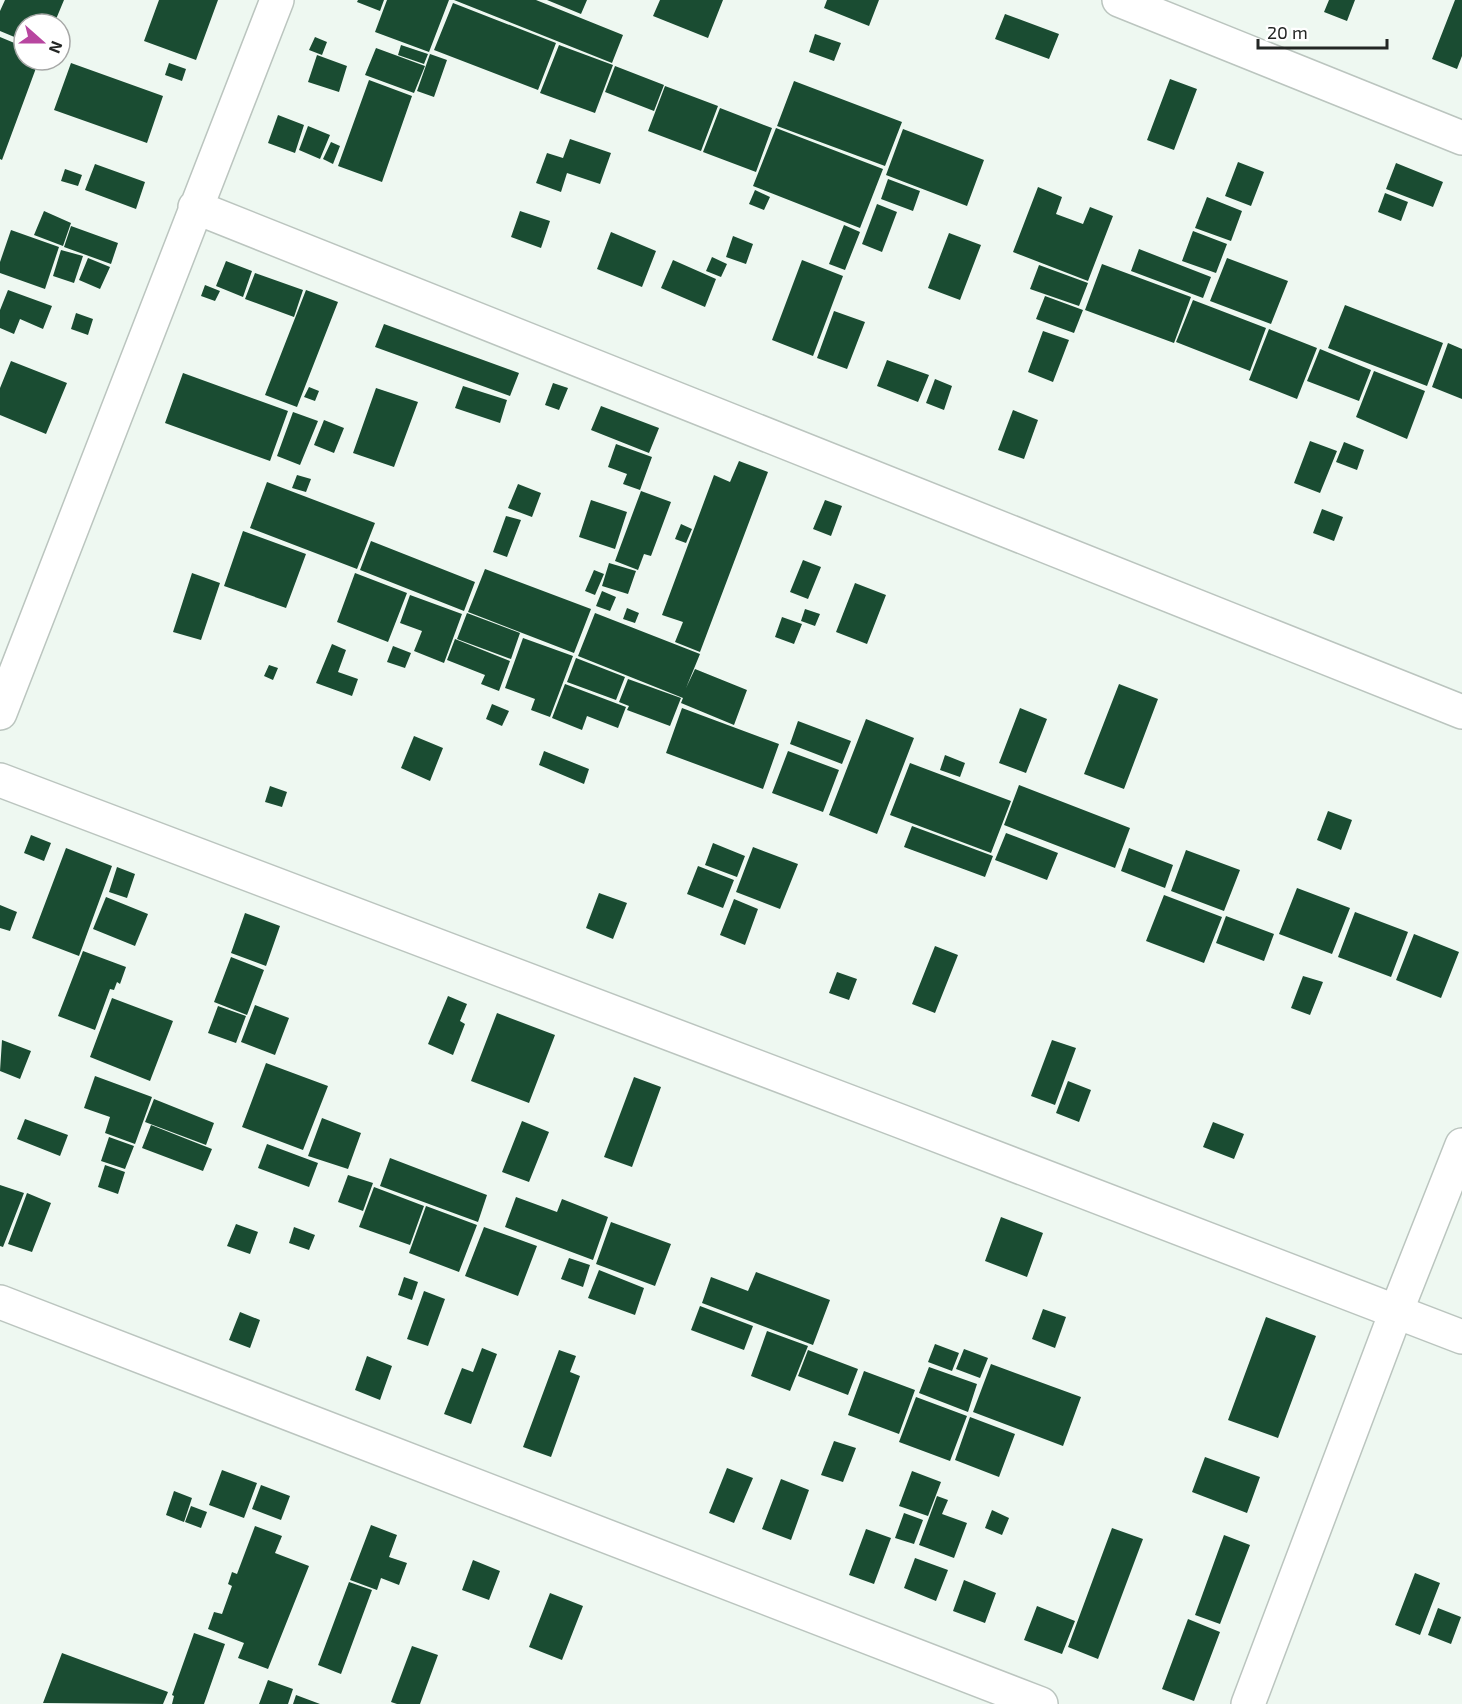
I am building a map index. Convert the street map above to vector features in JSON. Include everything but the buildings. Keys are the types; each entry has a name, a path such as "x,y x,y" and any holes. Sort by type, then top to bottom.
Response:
{"street":[{"path":"0,713 277,0"},
{"path":"1119,0 1462,138"},
{"path":"195,207 1462,712"},
{"path":"0,780 911,1125 1462,1337"},
{"path":"1248,1704 1396,1312 1462,1145"},
{"path":"0,1302 1041,1704"}]}
